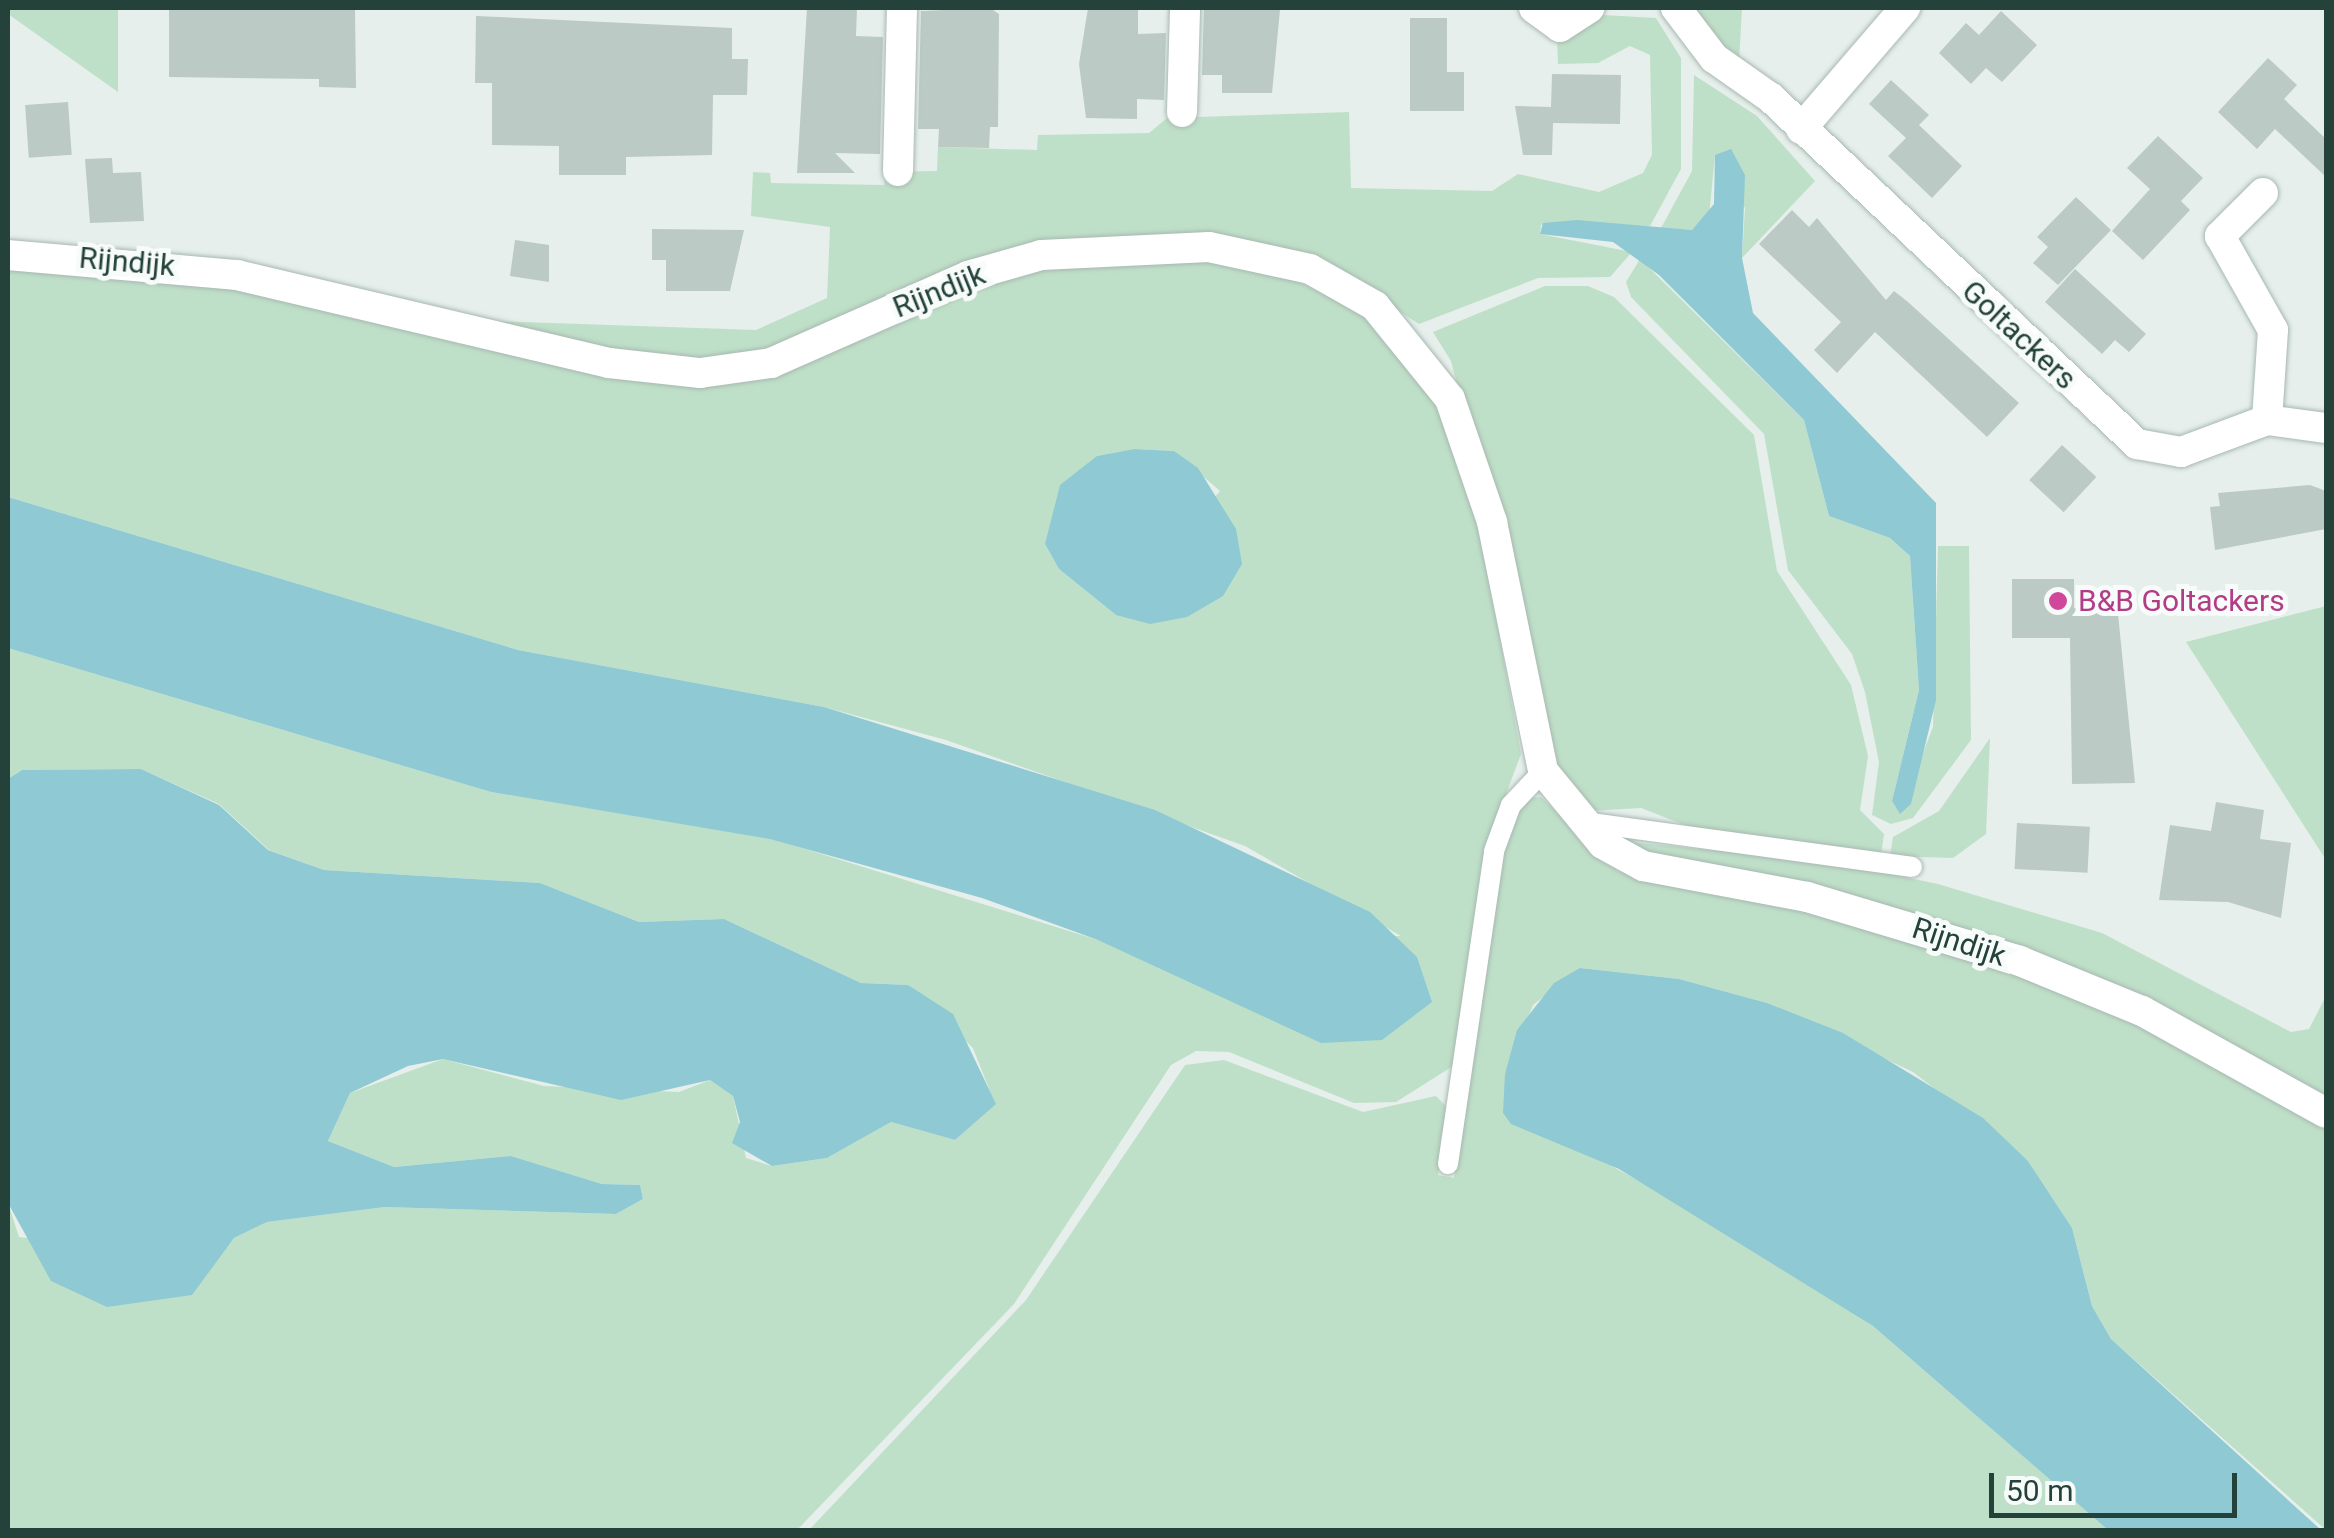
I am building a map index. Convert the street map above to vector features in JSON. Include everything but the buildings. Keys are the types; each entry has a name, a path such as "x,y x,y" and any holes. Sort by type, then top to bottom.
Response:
{"street":[{"path":"898,171 902,8"},
{"path":"1182,112 1185,8"},
{"path":"1534,8 1560,27 1589,8"},
{"name":"Goltackers","path":"1676,8 1714,58 1801,129 2137,444 2181,452 2267,420 2326,428"},
{"path":"1801,129 1905,8"},
{"path":"2263,193 2220,236 2273,330 2267,420"},
{"name":"Rijndijk","path":"8,254 237,274 609,363 700,373 771,363 968,276 1042,255 1209,247 1310,269 1375,306 1450,399 1492,522 1543,771 1578,820 1642,866 1942,934 2090,988 2326,1113"}],"lane":[{"path":"1448,1164 1494,851 1510,805 1543,771"},
{"name":"Rijndijk","path":"1578,820 1912,867"}],"green space":[{"path":"8,8 118,8 118,92 8,14"},
{"path":"1692,8 1742,8 1739,63 1713,39"},
{"path":"1603,15 1656,18 1681,58 1681,169 1650,226 1541,225 1540,234 1632,252 1610,277 1538,278 1419,324 1366,290 1111,240 761,358 669,364 490,321 756,330 827,298 830,227 751,216 753,172 770,173 771,183 884,185 886,172 937,171 938,147 1037,150 1038,135 1149,133 1167,118 1349,112 1351,188 1492,191 1518,174 1599,192 1643,173 1652,155 1650,55 1630,46 1598,63 1558,64 1557,40"},
{"path":"1694,75 1757,116 1815,181 1742,258 1745,208 1715,155 1709,217 1692,230 1661,228 1692,171"},
{"path":"1196,259 1281,274 1359,310 1433,395 1475,503 1521,754 1486,848 1453,1066 1396,1102 1354,1103 1229,1052 1196,1051 1171,1065 1014,1304 797,1530 8,1530 8,1203 19,1237 215,1262 234,1238 267,1222 385,1207 616,1214 643,1199 640,1185 602,1184 511,1156 394,1167 328,1141 350,1093 443,1059 544,1086 679,1092 710,1080 733,1096 746,1158 772,1166 827,1158 891,1122 955,1140 995,1104 973,1048 908,985 861,983 724,919 639,922 540,883 324,870 269,850 219,804 141,769 22,770 8,779 8,648 491,792 770,838 1098,940 1401,936 1245,846 946,740 824,707 518,650 8,497 8,263 161,274 674,384 720,386 760,378 963,290 1048,267","holes":["1134,449 1174,451 1220,491 1116,615 1059,569 1045,544 1097,456"]},
{"path":"1640,259 1804,420 1829,516 1890,538 1910,556 1919,690 1892,801 1900,813 1933,727 1938,546 1969,546 1971,740 1913,818 1891,824 1872,815 1879,762 1865,692 1852,654 1788,570 1764,434 1631,297 1626,282"},
{"path":"1545,286 1588,286 1614,297 1754,435 1777,571 1851,685 1868,756 1860,810 1884,834 1881,855 1713,836 1641,808 1588,811 1560,784 1451,361 1433,332"},
{"path":"2326,606 2326,860 2186,642"},
{"path":"1990,738 1986,834 1953,858 1890,856 1893,837 1939,811"},
{"path":"1541,797 1618,871 1873,925 2104,1006 2326,1123 2326,1530 2111,1339 2092,1306 2072,1228 2028,1161 1913,1072 1767,1003 1679,979 1580,968 1533,1005 1505,1074 1553,1134 1714,1222 1873,1326 2108,1530 809,1530 1026,1300 1185,1065 1224,1060 1363,1112 1436,1096 1451,1111 1438,1175 1454,1178 1498,864 1510,819 1526,798"},
{"path":"1627,842 1826,861 1938,884 2102,933 2291,1032 2309,1029 2326,996 2326,1103 2203,1031 1643,858"}],"water":[{"path":"1731,149 1745,175 1742,258 1753,313 1936,503 1936,700 1911,804 1900,814 1892,801 1919,690 1910,556 1890,538 1829,516 1804,420 1659,275 1613,242 1540,234 1543,223 1577,220 1692,230 1714,204 1715,155"},
{"path":"1134,449 1174,451 1198,468 1236,529 1242,564 1223,596 1187,617 1150,624 1116,615 1059,569 1045,544 1060,485 1097,456"},
{"path":"8,497 518,650 824,707 1155,810 1370,912 1417,957 1432,1002 1382,1040 1321,1043 1098,940 982,898 770,839 491,792 8,648"},
{"path":"141,769 219,805 268,850 324,870 540,883 639,922 724,919 861,983 908,985 953,1014 996,1104 955,1140 891,1122 827,1158 772,1166 732,1143 740,1122 733,1096 710,1080 621,1100 443,1059 408,1066 350,1093 328,1141 394,1167 511,1156 602,1184 640,1185 643,1199 616,1214 385,1207 267,1222 234,1238 192,1295 107,1307 51,1281 8,1203 8,779 22,770"},
{"path":"1580,968 1679,979 1767,1003 1843,1033 1983,1118 2028,1161 2072,1228 2092,1306 2111,1339 2321,1530 2108,1530 1873,1326 1619,1169 1511,1124 1503,1113 1505,1074 1517,1030 1554,983"}],"place":[{"name":"B&B Goltackers","path":"2058,601"}]}
